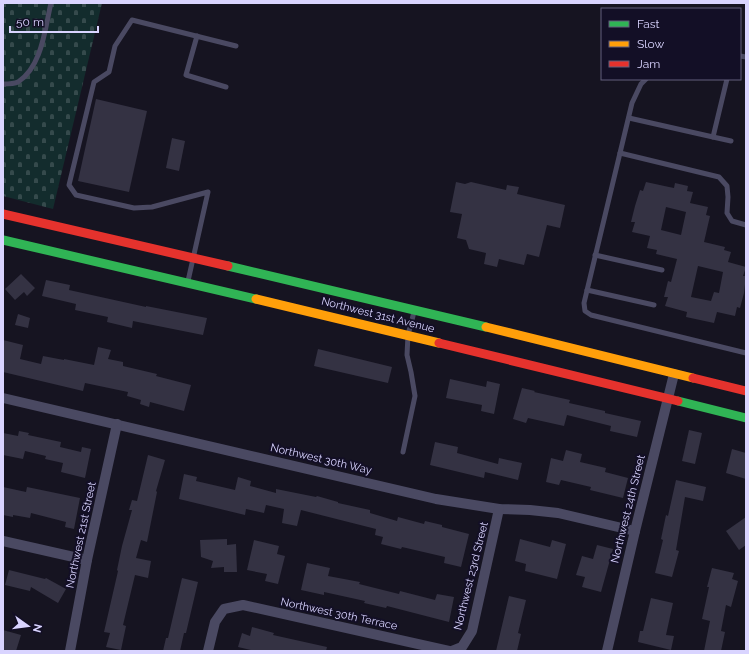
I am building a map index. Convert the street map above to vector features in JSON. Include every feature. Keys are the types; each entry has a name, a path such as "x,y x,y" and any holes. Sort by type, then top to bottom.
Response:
{"main road":[{"name":"Northwest 31st Avenue","path":"3,214 193,257 746,391"},
{"name":"Northwest 31st Avenue","path":"3,240 187,282 746,418"}],"street":[{"name":"Northwest 24th Street","path":"607,651 674,374"},
{"name":"Northwest 30th Way","path":"3,398 436,499 499,509 558,513 635,531"},
{"name":"Northwest 21st Street","path":"70,651 87,560 117,424"},
{"name":"Northwest 23rd Street","path":"452,651 462,648 472,631 499,509"},
{"path":"3,541 87,560"},
{"name":"Northwest 30th Terrace","path":"208,651 215,622 224,609 243,605 449,651"}],"lane":[{"path":"3,84 17,83 30,71 38,58 51,3"},
{"path":"187,282 208,192 152,207 134,208 76,195 69,185 94,82 109,72 115,46 132,20 236,46"},
{"path":"197,36 186,75 226,87"},
{"path":"645,80 641,84 632,103 584,303 585,311 591,316 746,353"},
{"path":"713,137 727,80"},
{"path":"629,118 731,141"},
{"path":"620,153 720,177 727,186 727,213 732,221 746,224"},
{"path":"595,255 662,270"},
{"path":"587,290 654,305"},
{"path":"403,452 415,396 407,355 408,335 415,310"}],"green space":[{"path":"3,3 102,3 53,209 3,196"}],"building":[{"path":"96,99 147,111 129,192 78,181"},
{"path":"172,138 185,141 179,171 166,168"},
{"path":"456,182 465,184 471,182 506,190 507,185 519,187 517,194 565,205 560,228 547,225 539,257 527,254 524,265 499,259 497,267 484,264 486,253 469,249 466,240 457,238 462,214 450,212"},
{"path":"646,182 674,188 675,183 688,186 687,191 693,192 690,203 708,207 706,215 710,216 704,242 725,247 724,250 731,252 728,262 746,267 743,276 746,276 744,293 740,308 737,307 735,316 717,312 714,323 686,317 687,312 665,306 668,297 664,297 668,281 671,282 677,259 656,254 657,250 647,248 650,236 632,232 635,222 631,222 635,206 640,190 643,191","holes":["666,207 686,212 681,235 661,230","698,266 723,272 719,293 714,292 711,301 691,297"]},
{"path":"21,274 35,288 27,296 24,292 15,300 5,289"},
{"path":"46,280 70,285 69,290 146,307 207,318 203,335 133,321 132,328 107,322 108,317 75,310 76,304 42,296"},
{"path":"18,314 30,318 28,328 15,325"},
{"path":"3,340 23,345 20,359 41,364 43,356 94,365 98,347 111,350 108,359 123,362 123,366 157,374 156,376 191,385 184,411 150,402 149,407 140,404 141,400 127,396 128,392 85,383 83,391 3,372"},
{"path":"318,349 392,367 388,383 314,366"},
{"path":"450,379 486,387 487,381 500,384 494,414 481,411 482,405 446,398"},
{"path":"522,388 570,400 569,403 605,411 605,413 641,421 637,437 610,431 611,426 567,415 564,426 528,418 526,423 513,419"},
{"path":"689,430 702,433 695,464 682,461"},
{"path":"19,431 29,433 28,435 61,442 60,447 81,452 82,447 91,449 85,478 61,472 63,463 45,459 46,456 25,451 23,459 3,455 3,433 18,436"},
{"path":"435,442 458,447 457,453 498,464 499,458 522,463 518,480 485,472 484,478 430,465"},
{"path":"732,449 746,453 746,479 726,473"},
{"path":"566,450 582,454 580,462 606,468 605,472 628,478 623,498 590,490 591,487 561,480 559,485 546,482 551,458 563,461"},
{"path":"148,455 165,460 156,491 147,542 141,540 136,558 151,561 148,578 135,575 123,625 126,626 121,650 106,647 110,633 104,632 118,571 122,546 132,510 129,510 132,500 137,501"},
{"path":"184,474 197,477 196,481 235,490 238,477 251,481 250,486 276,493 276,489 317,496 338,503 370,510 370,513 397,521 398,517 424,524 425,521 469,534 461,567 444,563 445,557 402,547 401,549 381,544 383,537 375,535 376,529 301,510 297,526 282,523 284,509 266,505 264,513 246,509 245,515 179,499"},
{"path":"676,480 706,487 703,501 685,497 676,550 679,551 672,577 655,573 663,540 661,539 666,515 668,516"},
{"path":"3,487 26,492 27,487 80,498 74,529 65,527 66,522 31,513 30,518 3,515"},
{"path":"746,517 746,545 739,550 726,531"},
{"path":"227,539 227,545 236,544 237,572 224,572 224,567 211,568 213,561 201,557 200,540"},
{"path":"520,539 550,547 552,540 566,544 557,579 525,571 526,564 515,561"},
{"path":"254,540 279,546 277,554 285,556 278,584 265,581 267,574 247,570"},
{"path":"597,545 613,549 601,592 582,587 585,577 576,575 582,556 593,559"},
{"path":"307,563 330,568 328,576 360,582 359,584 399,594 400,591 435,600 437,594 454,597 449,622 387,606 386,608 364,603 365,601 324,592 324,595 301,590"},
{"path":"712,568 734,573 732,579 738,581 731,607 726,605 721,631 725,632 721,651 704,651 710,621 702,619 709,587 707,587"},
{"path":"9,570 46,578 66,589 58,603 31,587 30,591 5,585"},
{"path":"182,578 198,582 186,633 184,633 180,651 163,651 166,638 168,638"},
{"path":"509,596 526,600 518,633 521,634 517,651 496,651"},
{"path":"651,598 673,603 666,635 674,636 671,650 638,642 640,631 643,631"},
{"path":"252,627 274,633 273,635 327,647 326,651 255,651 238,647 242,633 250,636"},
{"path":"3,630 21,635 16,651 3,651"}],"traffic: fast":[{"path":"3,240 256,299"},
{"path":"228,266 486,327"},
{"path":"678,401 746,418"}],"traffic: slow":[{"path":"256,299 439,343"},
{"path":"486,327 693,378"}],"traffic: jam":[{"path":"3,214 228,266"},
{"path":"439,343 678,401"},
{"path":"693,378 746,391"}]}
